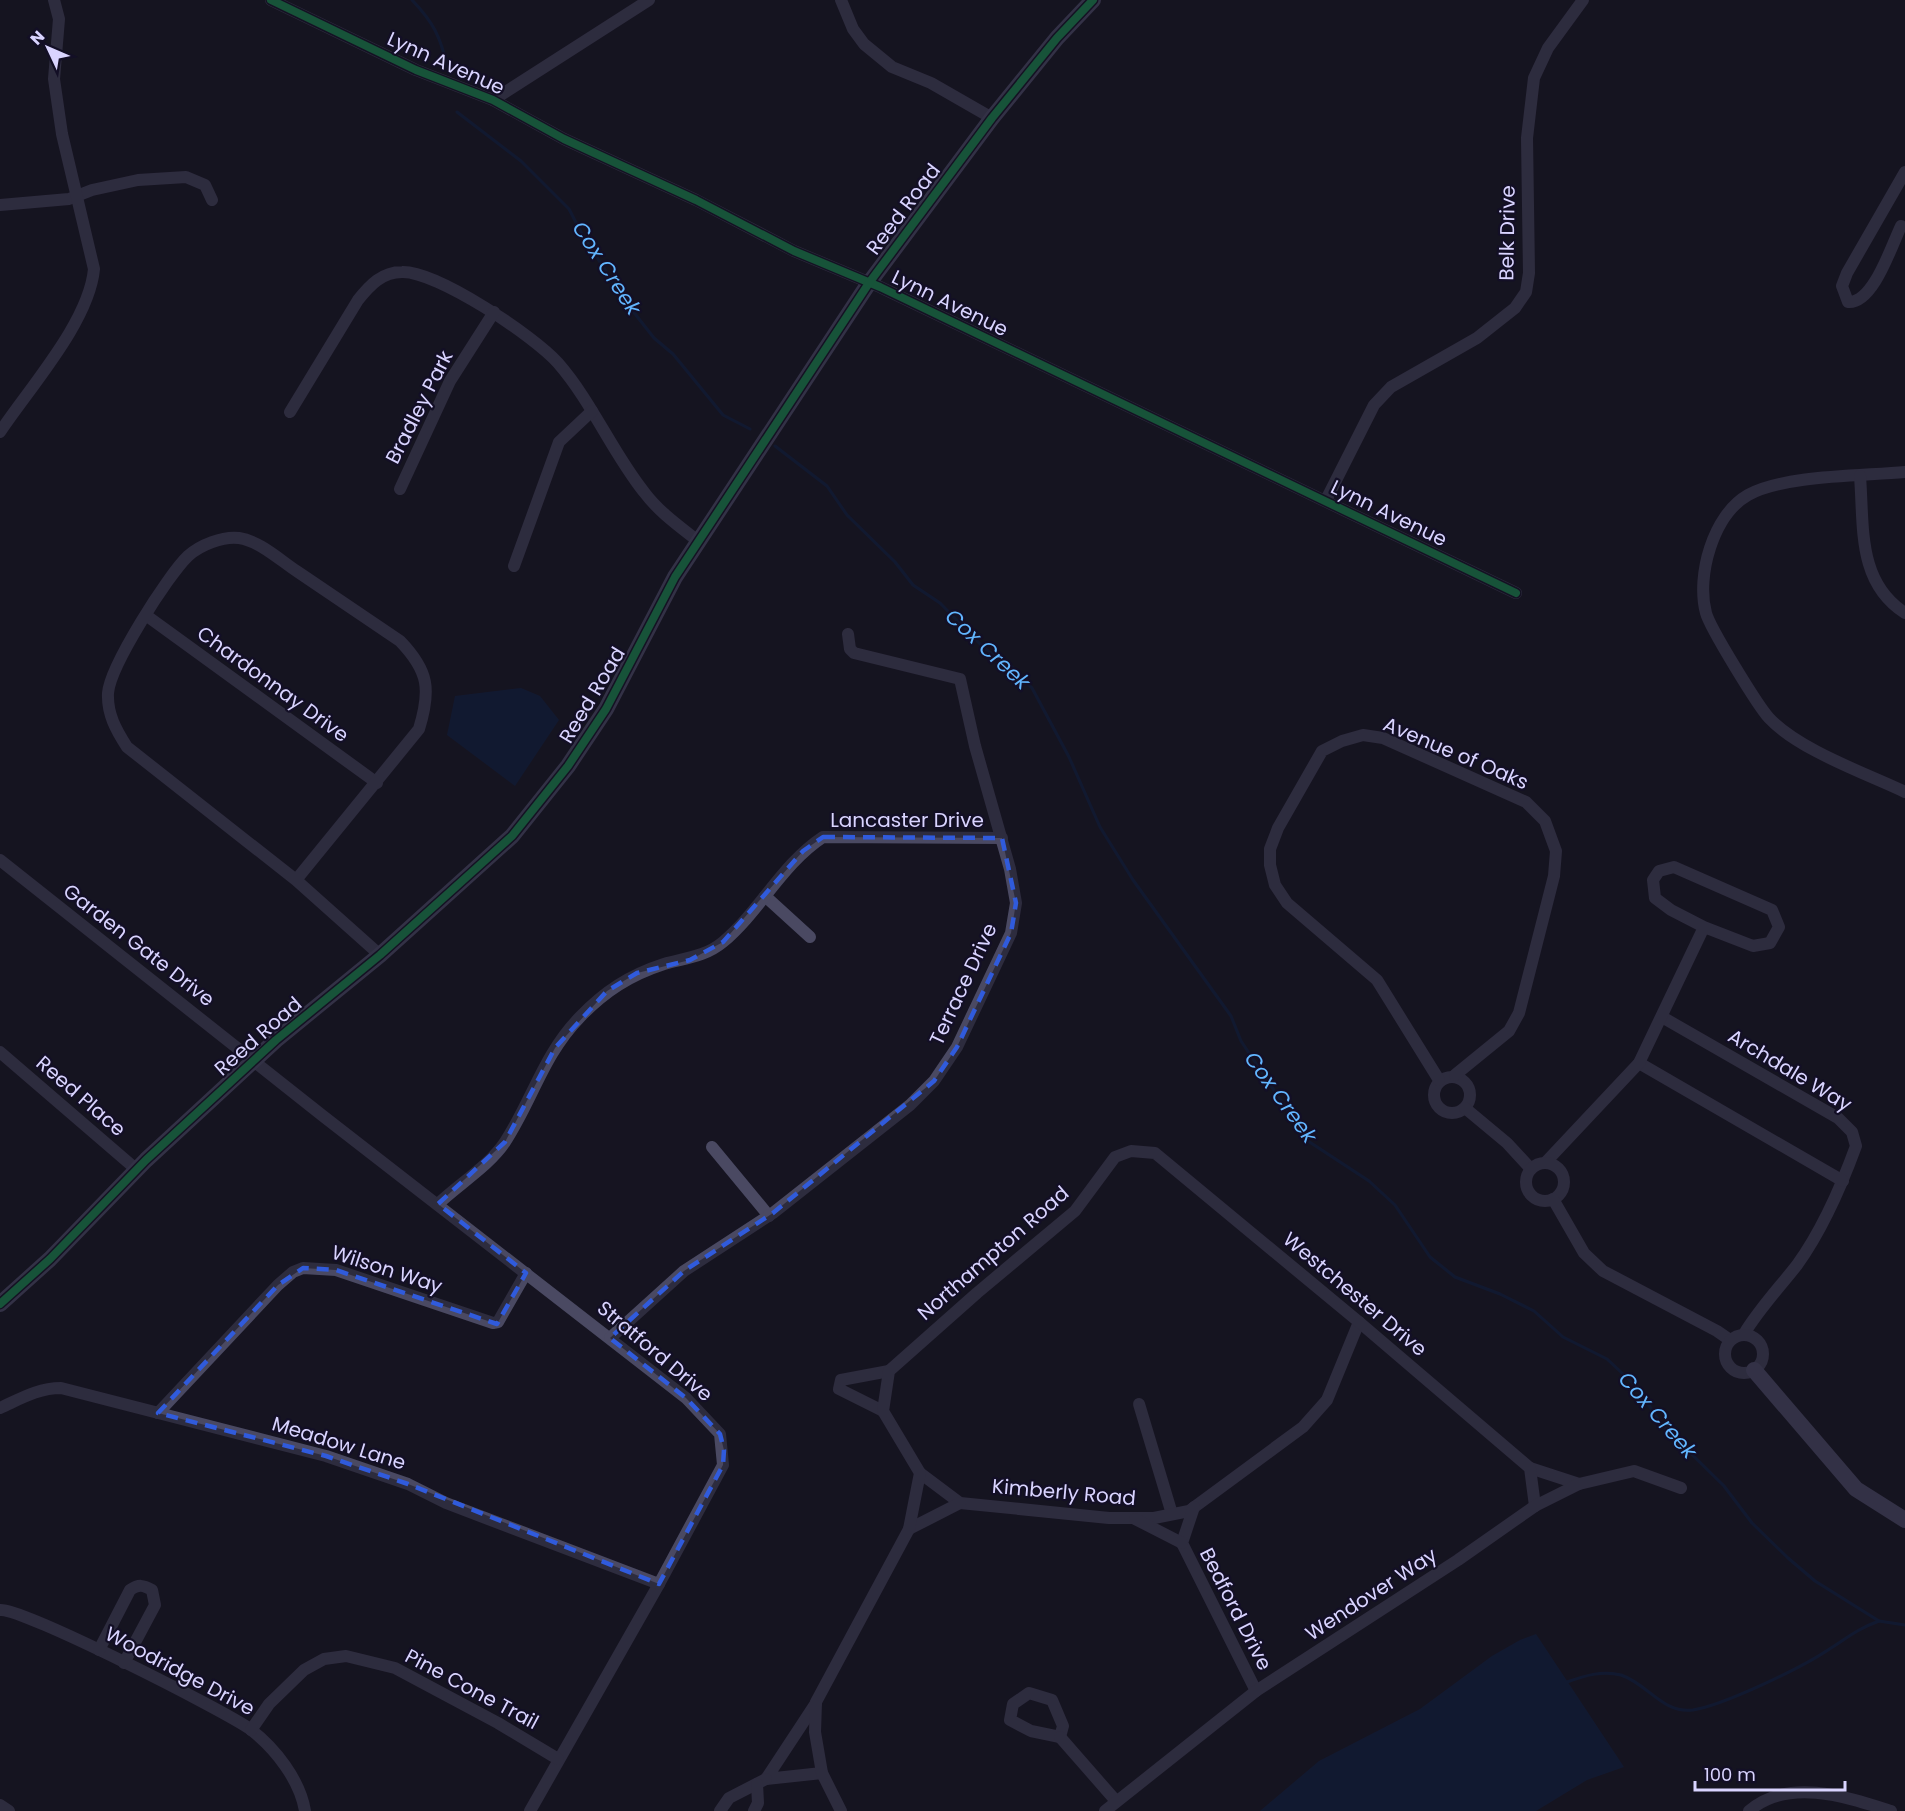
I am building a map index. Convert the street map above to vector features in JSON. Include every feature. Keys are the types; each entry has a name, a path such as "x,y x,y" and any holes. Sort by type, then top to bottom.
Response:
{"street":[{"path":"0,432 87,301 94,269 62,134 54,80 58,19 54,0"},
{"name":"Lynn Avenue","path":"271,0 416,70 493,100 564,139 696,200 794,251 869,283 1516,593"},
{"path":"493,100 649,0"},
{"path":"841,0 853,29 864,44 892,67 931,83 992,118"},
{"name":"Reed Road","path":"0,1304 50,1259 137,1170 254,1060 380,955 512,836 568,766 606,710 675,577 869,283 992,118 1057,38 1093,0"},
{"name":"Belk Drive","path":"1326,500 1374,405 1391,387 1488,331 1515,308 1526,292 1529,273 1527,138 1534,78 1548,48 1584,0"},
{"path":"1901,226 1866,295 1854,302 1848,302 1842,286 1847,273 1905,172"},
{"path":"0,205 69,199 92,190 138,180 186,177 205,185 212,201"},
{"path":"290,412 358,300 371,284 391,273 414,273 494,312 542,346 565,372 645,494 669,519 698,541"},
{"name":"Bradley Park","path":"400,489 450,381 494,312"},
{"path":"514,566 559,442 592,411"},
{"path":"1905,472 1783,483 1746,496 1723,519 1701,583 1706,614 1768,718 1793,738 1905,792"},
{"path":"1860,476 1867,562 1879,591 1905,613"},
{"path":"296,880 419,729 426,706 426,683 418,660 400,641 266,550 239,538 209,543 189,556 171,577 117,665 108,690 108,706 113,725 127,747 296,880 380,955"},
{"name":"Chardonnay Drive","path":"147,616 377,783"},
{"name":"Terrace Drive","path":"610,1338 684,1271 769,1216 910,1105 949,1062 1011,933 1016,903 1002,838 975,746 960,679 854,653 850,649 848,634"},
{"name":"Avenue of Oaks","path":"1439,1080 1377,980 1287,903 1275,885 1270,865 1270,849 1278,828 1322,751 1342,741 1363,735 1383,738 1415,751 1526,802 1545,821 1551,833 1556,851 1554,876 1519,1013 1509,1031 1455,1075"},
{"name":"Lancaster Drive","path":"438,1204 505,1142 555,1048 579,1018 607,991 638,973 667,963 690,960 723,942 803,850 824,837 1002,838"},
{"name":"Garden Gate Drive","path":"0,860 254,1060"},
{"path":"1674,867 1772,910 1779,927 1770,943 1754,946 1704,927 1671,910 1655,897 1653,880 1659,871 1674,867"},
{"path":"765,896 810,937"},
{"path":"1545,1163 1559,1168 1565,1182 1559,1196 1542,1202 1532,1196 1526,1183 1531,1169 1545,1163 1639,1063 1704,927"},
{"name":"Archdale Way","path":"1662,1017 1838,1118 1852,1132 1856,1146 1843,1181 1823,1222 1798,1263 1753,1318 1744,1334"},
{"name":"Reed Place","path":"0,1052 137,1170"},
{"name":"Stratford Drive","path":"254,1060 686,1398 720,1434 723,1465 659,1584 530,1811"},
{"path":"1639,1063 1843,1181"},
{"path":"1455,1075 1469,1087 1471,1095 1465,1108 1452,1114 1439,1109 1433,1096 1439,1080 1455,1075"},
{"path":"1465,1108 1508,1143 1531,1169"},
{"path":"712,1147 769,1216"},
{"name":"Westchester Drive","path":"1116,1157 1131,1151 1155,1153 1359,1322 1530,1468"},
{"name":"Northampton Road","path":"889,1371 1075,1211 1116,1157"},
{"path":"1553,1199 1584,1253 1603,1271 1730,1340"},
{"name":"Wilson Way","path":"158,1413 278,1285 293,1272 303,1268 336,1270 493,1323 498,1322 526,1273"},
{"name":"Kimberly Road","path":"960,1503 1133,1518 1189,1511 1303,1427 1327,1400 1359,1322"},
{"path":"1744,1334 1758,1340 1764,1354 1758,1368 1744,1374 1730,1369 1724,1354 1730,1340 1744,1334"},
{"path":"1754,1370 1856,1489 1905,1520"},
{"path":"883,1411 889,1371 841,1380 839,1389 883,1411 920,1473 960,1503 909,1529"},
{"name":"Meadow Lane","path":"0,1408 33,1392 47,1388 61,1388 326,1456 408,1484 446,1503 659,1584"},
{"path":"1139,1404 1172,1514"},
{"path":"1535,1506 1530,1468 1579,1484"},
{"name":"Wendover Way","path":"1105,1811 1256,1691 1458,1560 1535,1506 1579,1484 1634,1471 1682,1488"},
{"path":"754,1811 758,1803 761,1781 816,1702 909,1529 920,1473"},
{"name":"Bedford Drive","path":"1182,1543 1194,1507"},
{"name":"Bedford Drive","path":"1133,1518 1182,1543 1256,1691"},
{"path":"99,1650 130,1590 137,1585 145,1586 152,1590 155,1605 124,1663"},
{"name":"Woodridge Drive","path":"0,1610 27,1616 99,1650 251,1730 284,1763 303,1800 305,1811"},
{"name":"Pine Cone Trail","path":"251,1730 269,1704 304,1670 324,1659 346,1656 395,1668 498,1723 558,1759"},
{"path":"1060,1737 1063,1726 1052,1700 1029,1693 1013,1704 1010,1720 1031,1731 1060,1737 1116,1802"},
{"path":"816,1702 815,1732 822,1773 841,1811"},
{"path":"720,1811 729,1798 761,1781 822,1773"},
{"path":"1749,1811 1758,1803 1792,1792 1826,1794 1891,1811"},
{"path":"0,1805 9,1811"}],"highlighted area":[{"path":"823,837 1002,838 1016,903 1011,933 957,1047 934,1081 773,1213 684,1271 610,1338 686,1398 720,1434 724,1450 723,1465 659,1584 408,1484 326,1456 158,1413 278,1285 303,1268 336,1270 497,1324 526,1273 438,1204 505,1142 555,1048 607,991 637,973 690,960 723,942 803,851"}],"water":[{"path":"521,688 540,696 559,720 515,786 447,735 455,696"},
{"path":"1536,1634 1624,1767 1587,1780 1536,1811 1260,1811 1319,1761 1420,1709 1492,1656"}],"waterway":[{"name":"Cox Creek","path":"412,0 435,30 447,67"},
{"name":"Cox Creek","path":"457,112 521,161 569,209 583,236 628,305 654,338 673,354 723,415 750,429"},
{"name":"Cox Creek","path":"775,446 827,486 847,515 895,562 913,585 940,603 984,648 1011,666 1032,688 1069,757 1100,827 1133,880 1231,1016 1241,1041 1308,1141 1369,1181 1395,1205 1430,1257 1455,1277 1500,1294 1534,1311 1563,1337 1607,1359 1637,1387 1661,1424 1724,1486 1752,1523 1815,1581 1879,1621 1905,1625"},
{"path":"1567,1682 1600,1673 1621,1675 1631,1679 1664,1703 1682,1710 1693,1710 1742,1694 1782,1676 1879,1621"}],"cycle path":[{"path":"271,0 416,70 493,100 564,139 696,200 794,251 880,287 1516,593"},
{"path":"0,1304 50,1259 146,1160 276,1040 380,955 512,836 568,766 606,709 675,577 869,283 992,118 1057,38 1093,0"}]}
